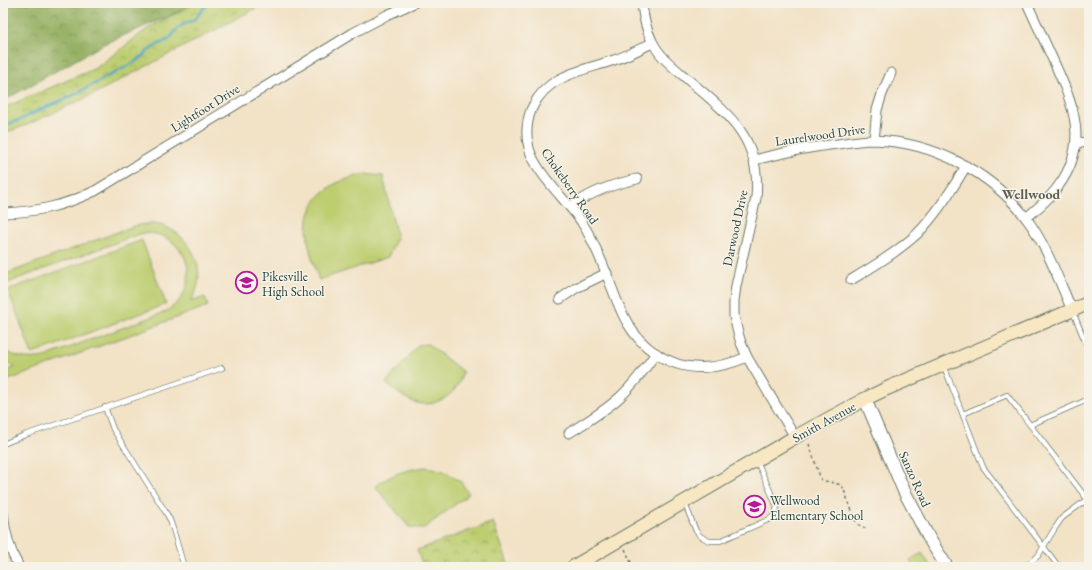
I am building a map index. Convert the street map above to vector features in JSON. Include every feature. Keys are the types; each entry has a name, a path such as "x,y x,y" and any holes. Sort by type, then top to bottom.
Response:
{"main road":[{"name":"Smith Avenue","path":"572,567 795,437 865,399 1089,303"}],"street":[{"name":"Lightfoot Drive","path":"3,213 24,213 42,210 65,204 95,191 353,33 414,3"},
{"name":"Darwood Drive","path":"642,3 647,29 652,42 660,54 674,68 725,111 743,134 749,145 754,160 758,187 736,286 734,316 737,329 748,357 795,437"},
{"path":"1026,218 1048,199 1058,187 1068,170 1073,157 1076,142 1076,128 1070,98 1027,3"},
{"name":"Chokeberry Road","path":"652,42 615,60 570,74 547,87 538,97 528,120 528,147 542,172 581,221 590,236 607,273 627,324 642,343 656,354 667,360 681,365 694,367 722,366 748,357"},
{"path":"874,140 877,110 891,73"},
{"name":"Laurelwood Drive","path":"754,160 785,152 874,140 927,149 944,155 966,166 998,189 1026,218 1037,234 1072,310"},
{"path":"1076,142 1089,143"},
{"path":"851,280 889,256 917,233 942,205 966,166"},
{"path":"570,208 599,190 638,179"},
{"path":"560,299 576,288 607,273"},
{"path":"569,433 595,416 619,397 641,374 656,354"},
{"name":"Sanzo Road","path":"865,399 904,491 930,540 947,567"},
{"path":"3,512 5,532 10,548 19,567"}],"lane":[{"path":"1072,310 1089,348"},
{"path":"944,365 983,467 1059,567"},
{"path":"3,444 105,407 222,368"},
{"path":"963,414 1007,395 1088,498 1062,518 1038,556 1024,567"},
{"path":"1030,425 1089,398"},
{"path":"105,407 113,429 168,515 184,567"},
{"path":"684,502 696,531 708,542 720,541 770,519 774,516 776,507 757,460"}],"path":[{"path":"809,444 821,480 842,485 857,524 867,529"},
{"path":"625,549 633,567"}],"green space":[{"path":"195,3 266,3 92,95 29,124 3,134 3,108 96,68 147,29"},
{"path":"199,3 104,44 3,101 3,4"},
{"path":"365,174 383,176 397,238 388,257 319,280 308,243 308,219 312,207 319,197 330,187"},
{"path":"145,224 158,225 170,229 186,242 192,251 199,270 196,291 190,302 205,297 208,306 3,382 3,372 15,367 3,361 3,349 22,358 44,357 165,312 178,302 186,287 188,276 187,265 183,255 177,246 168,239 158,235 146,233 134,236 17,279 3,287 3,275 131,227"},
{"path":"142,240 166,304 32,354 8,290"},
{"path":"428,344 463,372 454,391 441,400 425,404 411,401 386,383 418,345"},
{"path":"425,467 442,470 461,482 469,494 423,529 409,527 375,486 398,473"},
{"path":"493,522 509,566 423,567 417,550"},
{"path":"922,553 931,567 913,567 910,560"}],"waterway":[{"path":"3,126 70,97 135,62 154,47 168,40 179,27 195,19 209,3"}],"place":[{"name":"Pikesville High School","path":"247,283"},
{"name":"Wellwood Elementary School","path":"755,507"}],"district":[{"name":"Wellwood","path":"1031,194"}]}
